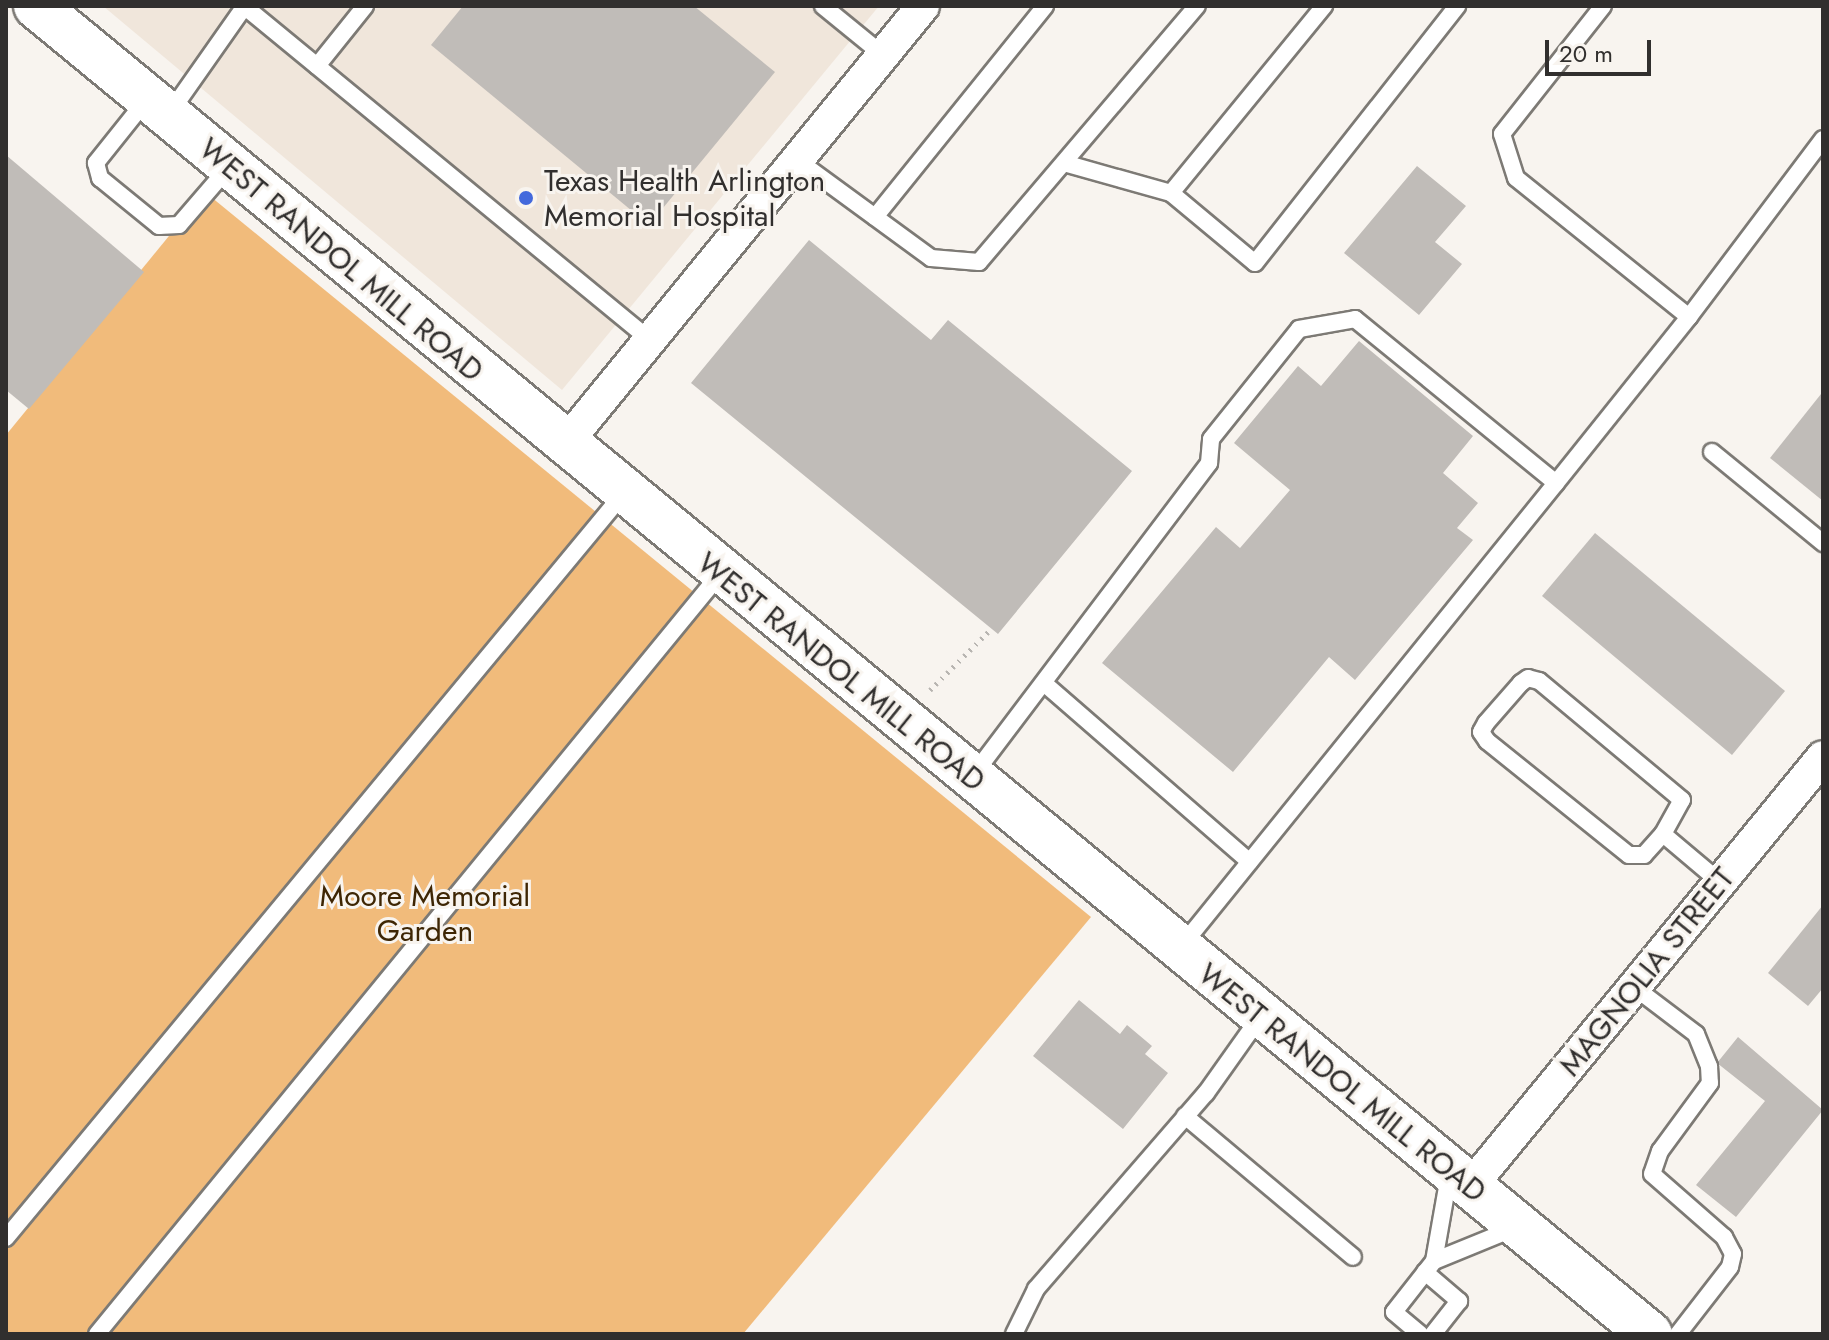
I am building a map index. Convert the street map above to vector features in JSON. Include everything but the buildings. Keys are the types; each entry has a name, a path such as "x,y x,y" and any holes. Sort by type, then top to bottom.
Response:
{"main road":[{"name":"WEST RANDOL MILL ROAD","path":"36,6 720,574 1650,1334"}],"street":[{"path":"564,445 923,6"},
{"name":"MAGNOLIA STREET","path":"1460,1179 1634,987 1821,765"}],"lane":[{"path":"230,167 179,225 159,226 100,178 96,163 158,107 244,6 650,340"},
{"path":"317,66 365,6"},
{"path":"823,6 883,55"},
{"path":"875,217 1045,6"},
{"path":"797,160 931,258 979,262 1197,6"},
{"path":"1171,193 1324,6"},
{"path":"1064,163 1171,193 1255,263 1457,6"},
{"path":"1603,6 1502,134 1516,178 1689,317"},
{"path":"1179,949 1689,317 1823,139"},
{"path":"971,779 1209,463 1211,439 1299,329 1355,319 1556,483"},
{"path":"1712,452 1823,543"},
{"path":"6,1238 623,494"},
{"path":"97,1334 720,574"},
{"path":"1528,678 1539,681 1682,800 1663,834 1644,855 1629,855 1487,741 1481,732 1486,723 1521,683 1528,678"},
{"path":"1045,684 1250,862"},
{"path":"1663,834 1720,882"},
{"path":"1634,987 1696,1034 1709,1066 1710,1083 1660,1151 1652,1174 1724,1237 1733,1254 1730,1267 1678,1334"},
{"path":"1014,1334 1036,1289 1185,1116 1261,1016"},
{"path":"1185,1116 1353,1257"},
{"path":"1420,1334 1394,1312 1430,1266 1460,1179"},
{"path":"1430,1266 1519,1227"},
{"path":"1430,1266 1459,1301 1433,1334"}],"path":[{"path":"929,690 991,629"}],"shaded area":[{"name":"Texas Health Arlington Memorial Hospital","path":"103,6 879,6 562,390"}],"green space":[{"name":"Moore Memorial Garden","path":"205,192 1091,917 743,1334 6,1334 6,435"}],"place":[{"name":"Texas Health Arlington Memorial Hospital","path":"526,198"}]}
